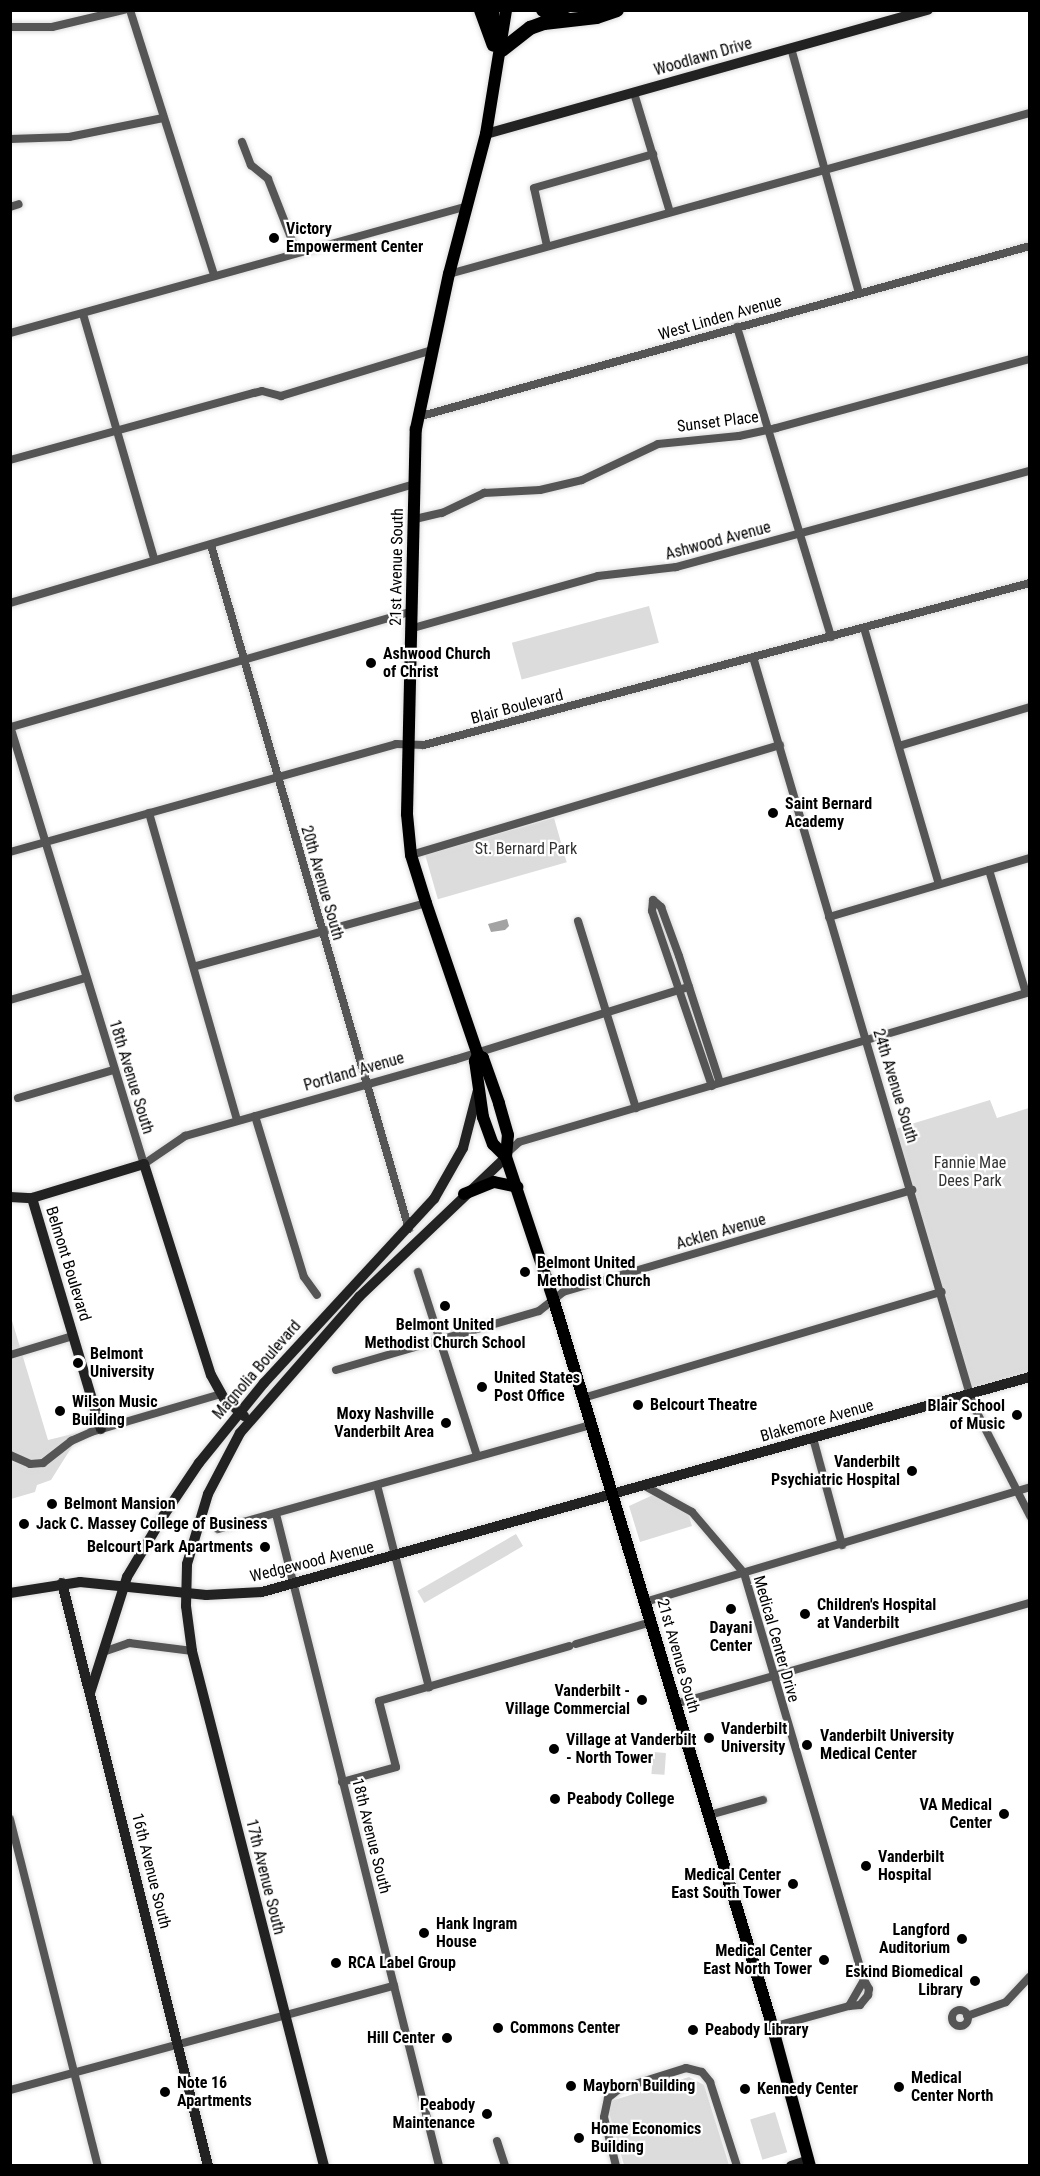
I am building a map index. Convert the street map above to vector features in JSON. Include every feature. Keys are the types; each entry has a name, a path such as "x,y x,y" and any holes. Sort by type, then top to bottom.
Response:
{"highway":[{"path":"482,10 498,48 530,28 597,17 616,10"},
{"path":"543,10 568,20"}],"main road":[{"path":"493,10 498,48"},
{"path":"498,48 506,10"},
{"name":"Woodlawn Drive","path":"486,134 928,10"},
{"name":"21st Avenue South","path":"498,48 496,79 486,134 449,274 418,417 407,814 411,855 426,903 477,1053 483,1058 508,1135 506,1157"},
{"name":"21st Avenue South","path":"477,1053 475,1061 478,1090 493,1144 506,1157 553,1298 772,2027 810,2163"},
{"name":"Magnolia Boulevard","path":"90,1693 100,1654 125,1585 178,1492 240,1412 307,1334 434,1199 457,1162 471,1126 478,1090"},
{"name":"Magnolia Boulevard","path":"185,1593 190,1549 208,1494 233,1444 250,1421 352,1305 464,1194 506,1157"},
{"name":"Portland Avenue","path":"32,1198 144,1164"},
{"name":"18th Avenue South","path":"144,1164 206,1363 221,1394 250,1421"},
{"path":"464,1194 494,1182 517,1187"},
{"name":"Belmont Boulevard","path":"10,1197 32,1198 74,1336 96,1431"},
{"name":"Blakemore Avenue","path":"613,1494 1029,1377"},
{"name":"Wedgewood Avenue","path":"10,1593 62,1583 125,1585 185,1593 237,1595 291,1585 613,1494"},
{"name":"16th Avenue South","path":"62,1583 208,2166"},
{"name":"17th Avenue South","path":"185,1593 192,1651 324,2166"},
{"path":"791,2166 810,2163"}],"street":[{"path":"10,27 52,27 124,10"},
{"path":"130,10 214,275"},
{"path":"791,48 859,293"},
{"path":"634,93 670,212"},
{"path":"449,274 1029,113"},
{"path":"10,139 69,137 163,118"},
{"path":"242,142 250,165 268,179 297,253"},
{"path":"547,246 534,188 653,154"},
{"path":"10,207 19,204"},
{"path":"10,333 467,206"},
{"name":"West Linden Avenue","path":"418,417 1029,246"},
{"path":"83,314 153,559"},
{"path":"737,327 802,533 831,637"},
{"path":"10,460 262,391 281,396 432,350"},
{"name":"Sunset Place","path":"415,519 442,513 484,494 540,490 582,480 658,444 769,429 1029,359"},
{"name":"Ashwood Avenue","path":"413,628 598,576 676,567 1029,471"},
{"path":"10,603 153,559 211,545 415,484"},
{"name":"20th Avenue South","path":"211,545 276,776 409,1228"},
{"name":"Blair Boulevard","path":"10,852 396,744 424,745 1029,583"},
{"path":"11,727 413,611"},
{"path":"864,628 939,884"},
{"name":"24th Avenue South","path":"753,657 912,1190 970,1394 992,1447 1029,1516"},
{"path":"899,746 1029,707"},
{"name":"18th Avenue South","path":"11,727 43,842 144,1164"},
{"path":"411,855 780,745"},
{"path":"149,813 196,966 237,1120"},
{"path":"829,917 1029,858"},
{"path":"506,1157 510,1147 519,1142 1028,992 989,870"},
{"path":"712,1086 652,911 654,900 660,907 689,987 720,1083"},
{"path":"196,966 321,929 426,903"},
{"path":"578,921 636,1108"},
{"path":"10,1000 85,978"},
{"name":"Portland Avenue","path":"144,1164 185,1136 477,1053 607,1010 689,987"},
{"path":"18,1098 113,1070"},
{"path":"255,1116 304,1277 318,1295"},
{"name":"Acklen Avenue","path":"336,1370 539,1311 553,1298 912,1190"},
{"path":"418,1272 477,1456"},
{"path":"583,1398 942,1292"},
{"path":"10,1355 74,1336"},
{"path":"10,1455 30,1464 43,1463 71,1441 96,1431 221,1394"},
{"path":"218,1530 591,1425"},
{"path":"813,1438 842,1545"},
{"path":"377,1485 429,1687"},
{"name":"Medical Center Drive","path":"643,1485 692,1512 744,1573 864,1980 849,2006 772,2027"},
{"path":"645,1602 1017,1493 1029,1486"},
{"name":"18th Avenue South","path":"276,1514 291,1585 439,2166"},
{"path":"675,1704 772,1674 1029,1603"},
{"path":"342,1782 396,1767 379,1701 651,1622"},
{"path":"100,1654 129,1643 192,1651"},
{"path":"709,1815 763,1800"},
{"path":"10,1819 98,2166"},
{"path":"967,2016 1006,2002 1029,1976"},
{"path":"10,2090 394,1986"},
{"path":"616,2166 604,2117 608,2098 619,2089 686,2068 702,2072 710,2082 736,2166"},
{"path":"497,2142 506,2166"}],"green space":[{"path":"649,606 659,643 522,679 512,643"},
{"name":"St. Bernard Park","path":"554,818 567,862 438,899 425,855"},
{"name":"Fannie Mae Dees Park","path":"990,1100 997,1118 1029,1108 1029,1377 970,1394 895,1129"},
{"path":"10,1314 48,1440 77,1433 78,1437 51,1480 37,1485 35,1492 11,1499"},
{"path":"653,1495 688,1513 692,1526 640,1542 629,1506"},
{"path":"516,1534 523,1546 424,1603 417,1591"},
{"path":"653,1752 666,1753 664,1775 651,1774"},
{"path":"689,2077 704,2085 729,2165 624,2165 608,2109 611,2101"},
{"path":"775,2112 787,2152 762,2160 750,2120"}],"shaded area":[{"path":"507,919 509,926 505,930 491,932 488,924"}],"place":[{"name":"Victory Empowerment Center","path":"274,238"},
{"name":"Ashwood Church of Christ","path":"371,663"},
{"name":"Saint Bernard Academy","path":"773,813"},
{"name":"Belmont United Methodist Church","path":"525,1272"},
{"name":"Belmont United Methodist Church School","path":"445,1306"},
{"name":"Belmont University","path":"78,1363"},
{"name":"United States Post Office","path":"482,1387"},
{"name":"Belcourt Theatre","path":"638,1405"},
{"name":"Wilson Music Building","path":"60,1411"},
{"name":"Blair School of Music","path":"1017,1415"},
{"name":"Moxy Nashville Vanderbilt Area","path":"446,1423"},
{"name":"Vanderbilt Psychiatric Hospital","path":"912,1471"},
{"name":"Belmont Mansion","path":"52,1504"},
{"name":"Jack C. Massey College of Business","path":"24,1524"},
{"name":"Belcourt Park Apartments","path":"265,1547"},
{"name":"Dayani Center","path":"731,1609"},
{"name":"Children's Hospital at Vanderbilt","path":"805,1614"},
{"name":"Vanderbilt - Village Commercial","path":"642,1700"},
{"name":"Vanderbilt University","path":"709,1738"},
{"name":"Vanderbilt University Medical Center","path":"807,1745"},
{"name":"Village at Vanderbilt - North Tower","path":"554,1749"},
{"name":"Peabody College","path":"555,1799"},
{"name":"VA Medical Center","path":"1004,1814"},
{"name":"Vanderbilt Hospital","path":"866,1866"},
{"name":"Medical Center East South Tower","path":"793,1884"},
{"name":"Hank Ingram House","path":"424,1933"},
{"name":"Langford Auditorium","path":"962,1939"},
{"name":"Medical Center East North Tower","path":"824,1960"},
{"name":"RCA Label Group","path":"336,1963"},
{"name":"Eskind Biomedical Library","path":"975,1981"},
{"name":"Commons Center","path":"498,2028"},
{"name":"Peabody Library","path":"693,2030"},
{"name":"Hill Center","path":"447,2038"},
{"name":"Mayborn Building","path":"571,2086"},
{"name":"Medical Center North","path":"899,2087"},
{"name":"Kennedy Center","path":"745,2089"},
{"name":"Note 16 Apartments","path":"165,2092"},
{"name":"Peabody Maintenance","path":"487,2114"},
{"name":"Home Economics Building","path":"579,2138"}]}
